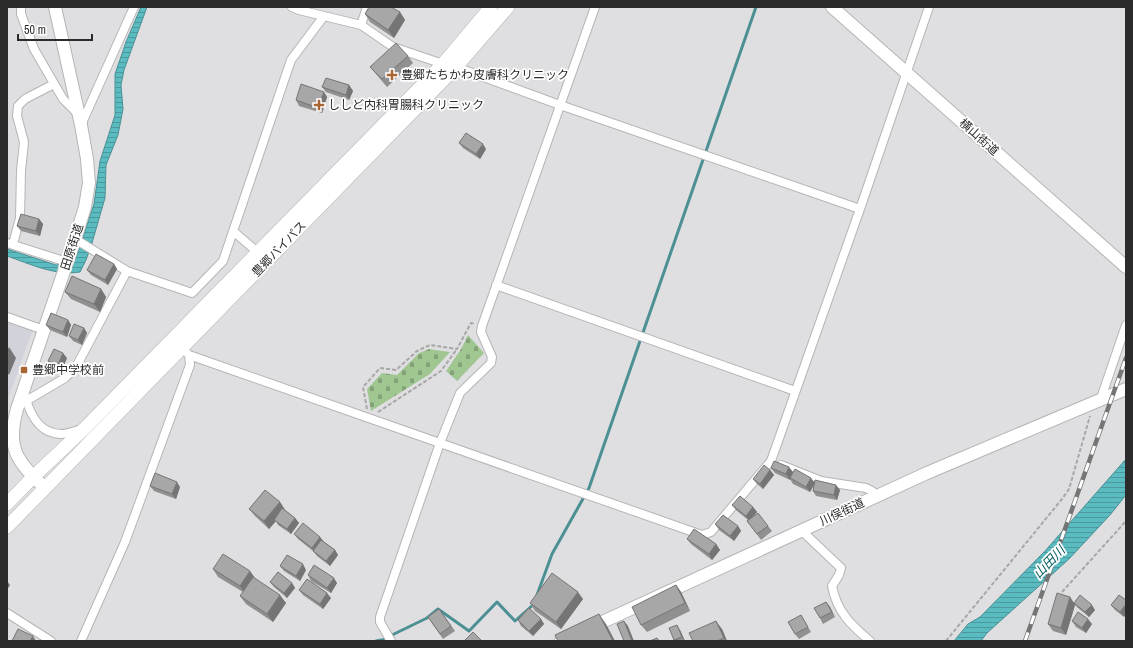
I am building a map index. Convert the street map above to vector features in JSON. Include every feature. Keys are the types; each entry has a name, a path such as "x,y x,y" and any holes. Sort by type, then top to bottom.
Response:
{"main road":[{"name":"豊郷バイパス","path":"45,488 186,351 263,257 443,64 491,7"},
{"name":"豊郷バイパス","path":"33,477 84,429 174,338 263,257 456,67 508,7"},
{"path":"7,504 33,477"},
{"path":"7,527 45,488"}],"street":[{"path":"21,7 34,49 63,99 80,121 134,7"},
{"name":"田原街道","path":"45,488 33,477 22,463 13,445 12,433 14,421 25,396 44,330 68,262 85,207 89,183 87,160 80,121 55,7"},
{"path":"292,7 320,13 361,25 393,47 456,67 560,105 860,209"},
{"path":"361,25 367,7"},
{"path":"391,641 380,622 380,617 440,443 460,393 490,363 492,357 481,332 482,326 595,7"},
{"name":"横山街道","path":"832,7 1126,267"},
{"path":"186,351 369,418 702,535 711,532 771,461 860,209 929,7"},
{"path":"75,238 127,271 192,293 223,261 291,60 320,13"},
{"path":"54,84 25,99 18,106 17,116 24,142 21,171 20,218 10,243 68,262"},
{"path":"233,230 263,257"},
{"path":"84,429 61,434 50,432 38,425 29,412 25,396 65,378 76,367 127,271"},
{"path":"496,285 795,391"},
{"path":"7,317 44,330"},
{"path":"1097,402 1126,325"},
{"path":"81,641 125,542 190,365 186,351 174,338"},
{"name":"川俣街道","path":"562,641 927,473 1126,389"},
{"path":"771,461 821,481 866,488 878,496"},
{"path":"802,531 841,568 839,576 832,586 835,600 852,626 870,641"},
{"path":"7,613 51,641"}],"path":[{"path":"457,349 430,344 417,351 396,370 380,368 363,387 369,418 441,371 457,349 471,323 482,326"},
{"path":"946,641 1069,489 1097,402"},
{"path":"1062,592 1126,522"}],"shaded area":[{"path":"7,319 33,329 7,402"}],"green space":[{"path":"468,335 484,353 457,381 446,371 461,349"},
{"path":"429,349 450,352 430,374 371,411 367,389 382,373 397,375 419,353"}],"water":[{"path":"141,7 147,7 124,70 121,85 123,109 118,135 106,165 105,198 92,243 80,272 71,273 52,271 7,256 7,249 56,265 72,263 77,255 94,204 100,161 115,115 115,74 126,42"},
{"name":"山田川","path":"1126,459 1126,495 1110,515 1069,559 987,633 981,641 954,641 968,624 980,617 1045,551"}],"building":[{"path":"369,7 391,7 400,12 388,30 365,14"},
{"path":"396,43 408,56 382,79 370,67"},
{"path":"326,78 349,85 346,95 322,87"},
{"path":"301,84 324,92 318,108 296,100"},
{"path":"466,133 483,144 476,154 459,143"},
{"path":"21,214 39,219 36,231 17,226"},
{"path":"96,254 114,264 105,280 87,270"},
{"path":"72,276 101,289 94,304 65,292"},
{"path":"51,313 68,320 63,332 46,325"},
{"path":"74,324 84,328 78,340 69,336"},
{"path":"54,349 63,353 58,365 48,361"},
{"path":"774,461 789,467 786,474 771,468"},
{"path":"764,465 770,470 760,484 753,479"},
{"path":"795,469 811,478 806,487 790,478"},
{"path":"155,473 177,482 172,494 150,486"},
{"path":"815,480 836,485 834,495 813,491"},
{"path":"265,490 280,502 264,521 249,509"},
{"path":"740,496 753,507 746,516 732,505"},
{"path":"282,508 295,518 287,529 274,520"},
{"path":"758,513 768,526 757,534 747,521"},
{"path":"723,515 738,526 730,536 715,524"},
{"path":"303,523 320,537 312,548 294,534"},
{"path":"694,529 716,544 709,554 687,539"},
{"path":"321,540 335,550 326,561 313,551"},
{"path":"223,554 250,571 240,586 213,569"},
{"path":"287,555 303,564 296,576 280,566"},
{"path":"314,565 334,578 327,588 308,575"},
{"path":"278,572 292,583 284,593 270,582"},
{"path":"552,573 578,592 556,622 530,603"},
{"path":"253,577 280,595 267,614 240,596"},
{"path":"307,579 327,593 320,604 299,590"},
{"path":"676,585 685,603 641,625 632,607"},
{"path":"1057,593 1070,597 1061,628 1048,624"},
{"path":"1080,595 1092,605 1085,612 1074,603"},
{"path":"1119,595 1126,600 1126,604 1120,612 1111,605"},
{"path":"826,602 832,612 820,618 814,608"},
{"path":"529,608 541,619 529,631 518,620"},
{"path":"439,609 451,626 440,634 428,617"},
{"path":"1078,612 1088,619 1082,628 1072,621"},
{"path":"599,614 613,641 558,641 555,635"},
{"path":"801,615 808,627 795,634 788,622"},
{"path":"624,621 632,641 624,641 617,624"},
{"path":"716,621 724,638 717,641 693,641 689,633"},
{"path":"677,625 682,637 674,640 669,628"},
{"path":"18,629 33,636 30,641 12,641"},
{"path":"473,632 482,641 464,641"},
{"path":"657,638 659,641 650,641"}],"waterway":[{"path":"537,595 552,554 589,488 756,7"},
{"path":"376,641 393,638 392,635 427,618 438,609 469,631 497,602 515,621 534,604"}],"railway":[{"path":"1025,641 1126,358"}],"place":[{"name":"豊郷たちかわ皮膚科クリニック","path":"392,75"},
{"name":"ししど内科胃腸科クリニック","path":"319,105"},
{"name":"豊郷中学校前","path":"24,370"}]}
